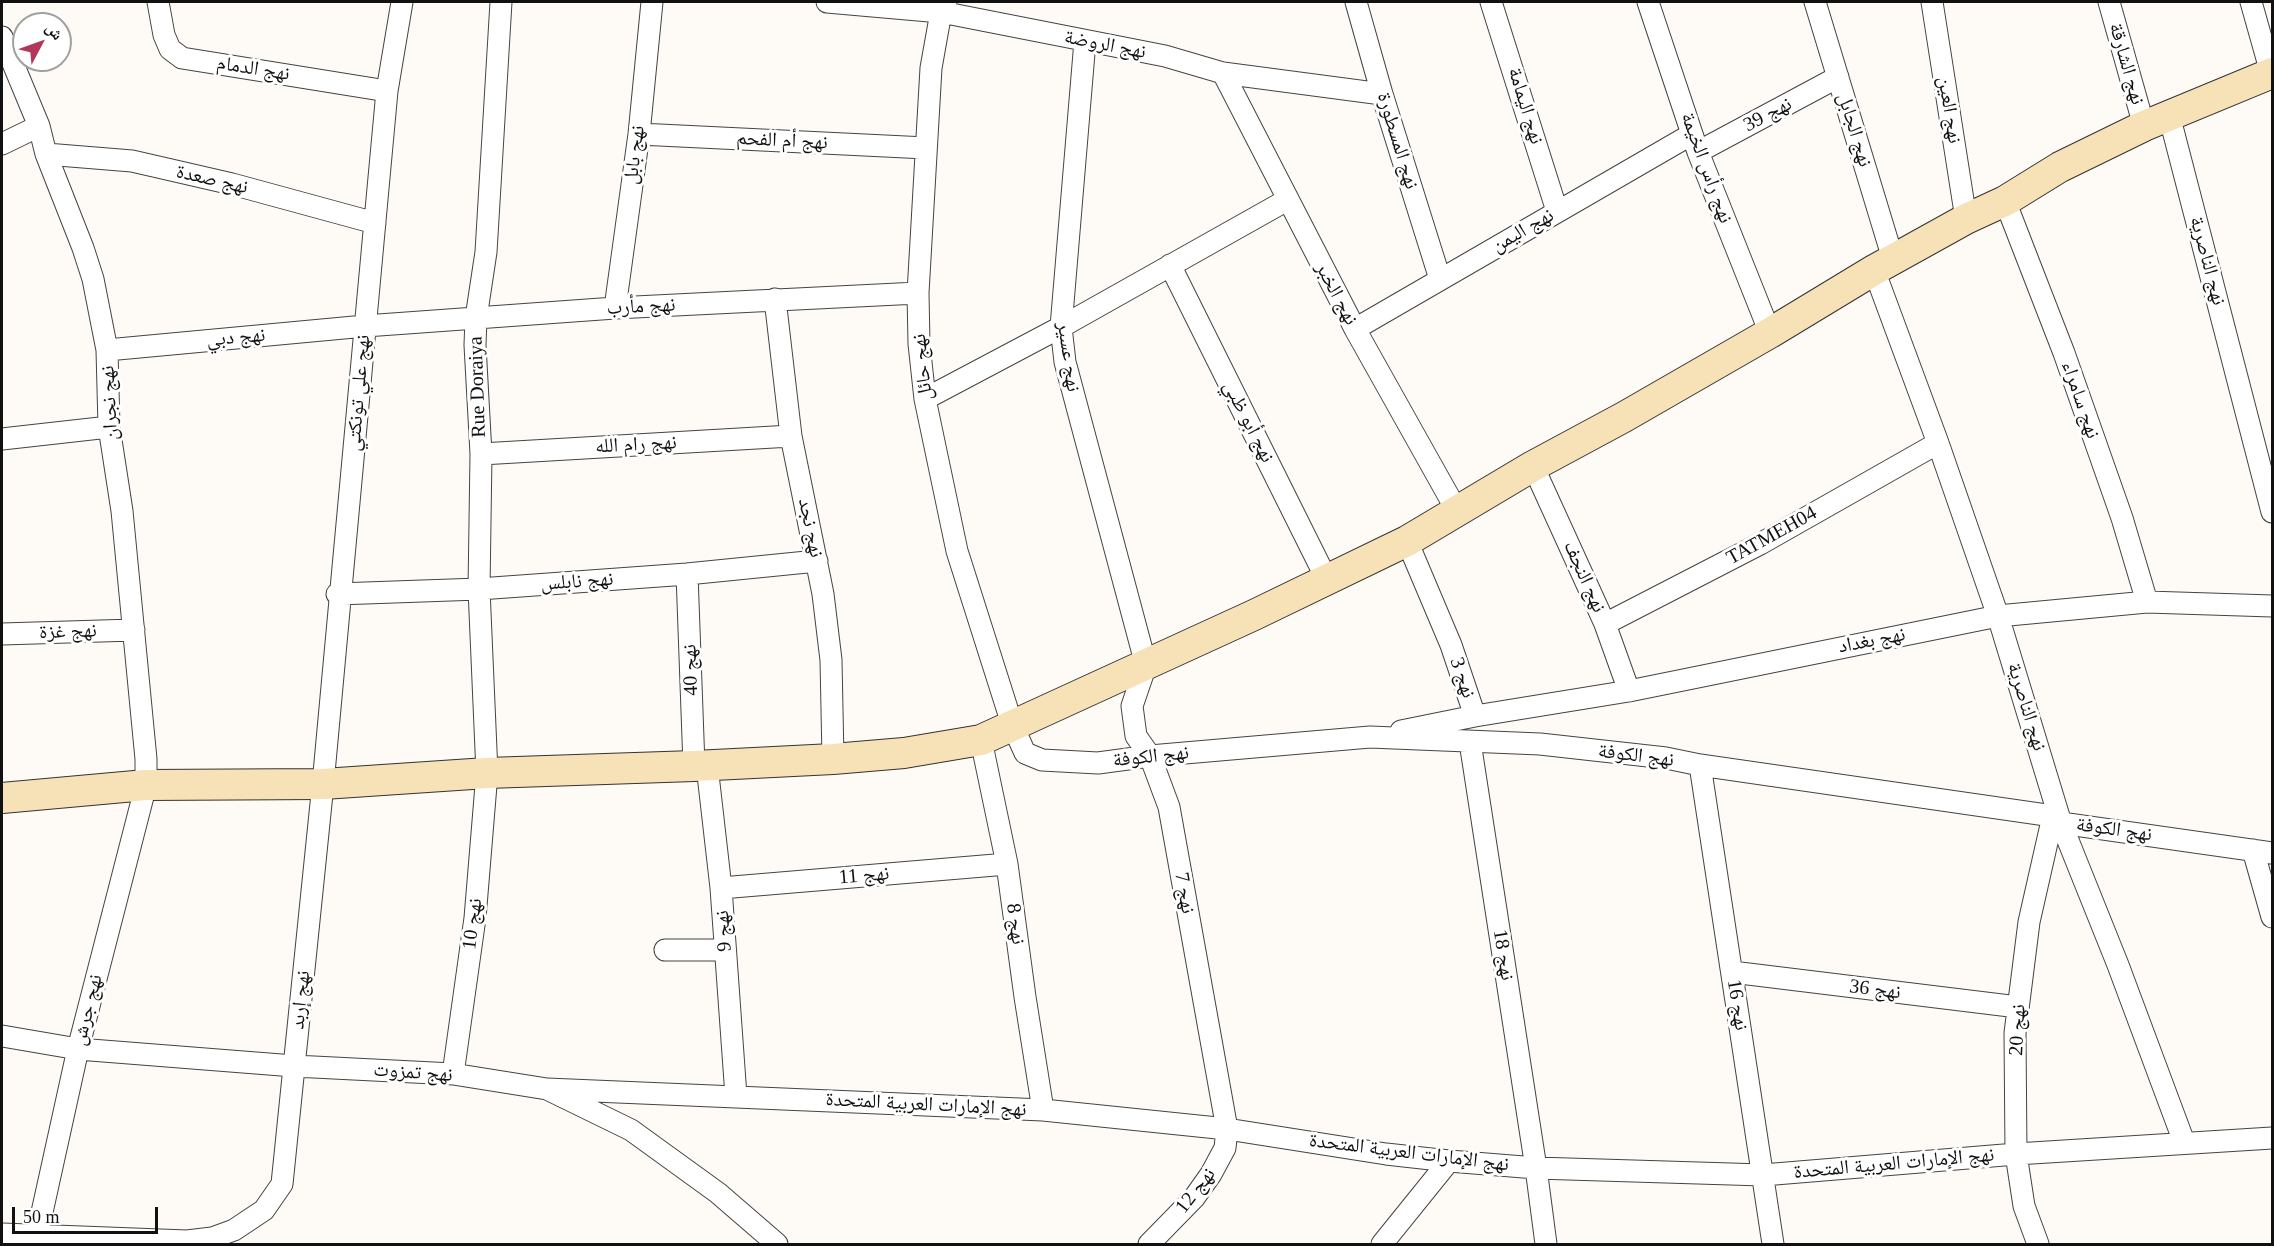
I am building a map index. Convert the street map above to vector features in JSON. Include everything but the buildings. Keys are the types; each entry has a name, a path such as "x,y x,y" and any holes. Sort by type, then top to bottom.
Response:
{"main road":[{"path":"2,798 146,785 323,784 487,773 833,759 904,753 981,740 1146,665 1407,541 1533,466 1624,417 1770,333 1883,264 1966,219 2005,201 2060,167 2156,121 2272,73"}],"street":[{"name":"نهج الدمام","path":"158,2 164,35 170,49 182,58 387,91"},
{"name":"نهج علي تونكتي","path":"323,784 387,91 402,2"},
{"name":"Rue Doraiya","path":"487,773 479,589 482,454 475,345 476,318 486,252 501,2"},
{"name":"نهج بابل","path":"615,308 639,134 652,2"},
{"name":"نهج الروضة","path":"827,2 944,7 1165,56 1223,73 1382,94"},
{"name":"نهج المسطورة","path":"1356,2 1382,94 1440,279"},
{"name":"نهج اليمامة","path":"1491,2 1557,211"},
{"name":"نهج رأس الخيمة","path":"1648,2 1695,143 1770,333"},
{"name":"نهج الجابل","path":"1815,2 1838,77 1883,264"},
{"name":"نهج العين","path":"1932,2 1966,219"},
{"name":"نهج الشارقة","path":"2109,2 2156,121"},
{"path":"2251,2 2272,73"},
{"name":"نهج حائل","path":"944,7 931,68 918,293 919,344 925,399 957,551 1012,724"},
{"name":"نهج نجران","path":"2,37 39,126 46,154 93,279 107,350 109,428 122,511 145,747 146,785"},
{"name":"نهج عسير","path":"1085,40 1061,327 1065,362 1077,412 1146,665"},
{"name":"نهج الخبر","path":"1223,73 1354,329 1456,511"},
{"name":"نهج 39","path":"1695,143 1838,77"},
{"name":"نهج الناصرية","path":"2156,121 2272,512"},
{"path":"2,144 39,126"},
{"name":"نهج أم الفحم","path":"639,134 926,148"},
{"name":"نهج اليمن","path":"1354,329 1557,211 1695,143"},
{"name":"نهج صعدة","path":"46,154 132,161 232,184 375,223"},
{"path":"925,399 1061,327 1287,200"},
{"name":"نهج سامراء","path":"2005,201 2064,352 2122,518 2147,602"},
{"name":"نهج الناصرية","path":"1883,264 1938,443 1998,616 2057,819 2118,965 2184,1142"},
{"name":"نهج أبو ظبي","path":"1170,265 1327,580"},
{"name":"نهج مأرب","path":"365,326 615,308 918,293"},
{"name":"نهج نجد","path":"775,299 791,436 817,561 831,660 833,759"},
{"name":"نهج دبي","path":"107,350 365,326"},
{"path":"2,439 109,428"},
{"name":"نهج رام الله","path":"482,454 791,436"},
{"name":"TATMEH04","path":"1605,624 1760,544 1938,443"},
{"name":"نهج النجف","path":"1533,466 1605,624 1629,691"},
{"name":"نهج 3","path":"1370,737 1475,716 1451,645 1407,541"},
{"name":"نهج نابلس","path":"339,594 479,589 687,574 817,561"},
{"name":"نهج 40","path":"687,574 701,766"},
{"name":"نهج بغداد","path":"1475,716 1629,691 1998,616 2147,602 2272,606"},
{"name":"نهج غزة","path":"2,634 134,630"},
{"name":"نهج 7","path":"1146,665 1132,706 1136,736 1150,756 1169,807 1227,1129"},
{"name":"نهج الكوفة","path":"1012,724 1024,753 1042,760 1098,763 1150,756 1370,737 1540,744 1666,758 2263,852"},
{"name":"نهج 8","path":"981,740 1007,864 1024,997 1043,1110"},
{"name":"نهج 18","path":"1470,742 1546,1245"},
{"name":"نهج 16","path":"1700,765 1773,1245"},
{"name":"نهج 9","path":"701,766 721,888 736,1096"},
{"name":"نهج 10","path":"453,1074 475,918 487,773"},
{"name":"نهج إربد","path":"207,1241 234,1230 264,1210 282,1184 323,784"},
{"name":"نهج جرش","path":"37,1236 78,1049 146,785"},
{"name":"نهج 20","path":"2038,1245 2024,1206 2016,1154 2016,1033 2029,922 2057,819"},
{"path":"2263,852 2272,917"},
{"name":"نهج 11","path":"721,888 1007,864"},
{"path":"665,950 725,950"},
{"name":"نهج 36","path":"1732,972 2018,1007"},
{"name":"نهج تمزوت","path":"2,1036 78,1049 294,1066 453,1074 547,1089 631,1130 718,1193 777,1245"},
{"name":"نهج الإمارات العربية المتحدة","path":"547,1089 1043,1110 1227,1129 1449,1161 1536,1168 1763,1175 2016,1154 2272,1138"},
{"name":"نهج 12","path":"1149,1245 1194,1198 1211,1174 1225,1149 1227,1129"},
{"path":"1382,1245 1449,1161"},
{"path":"2,1234 207,1241"}]}
